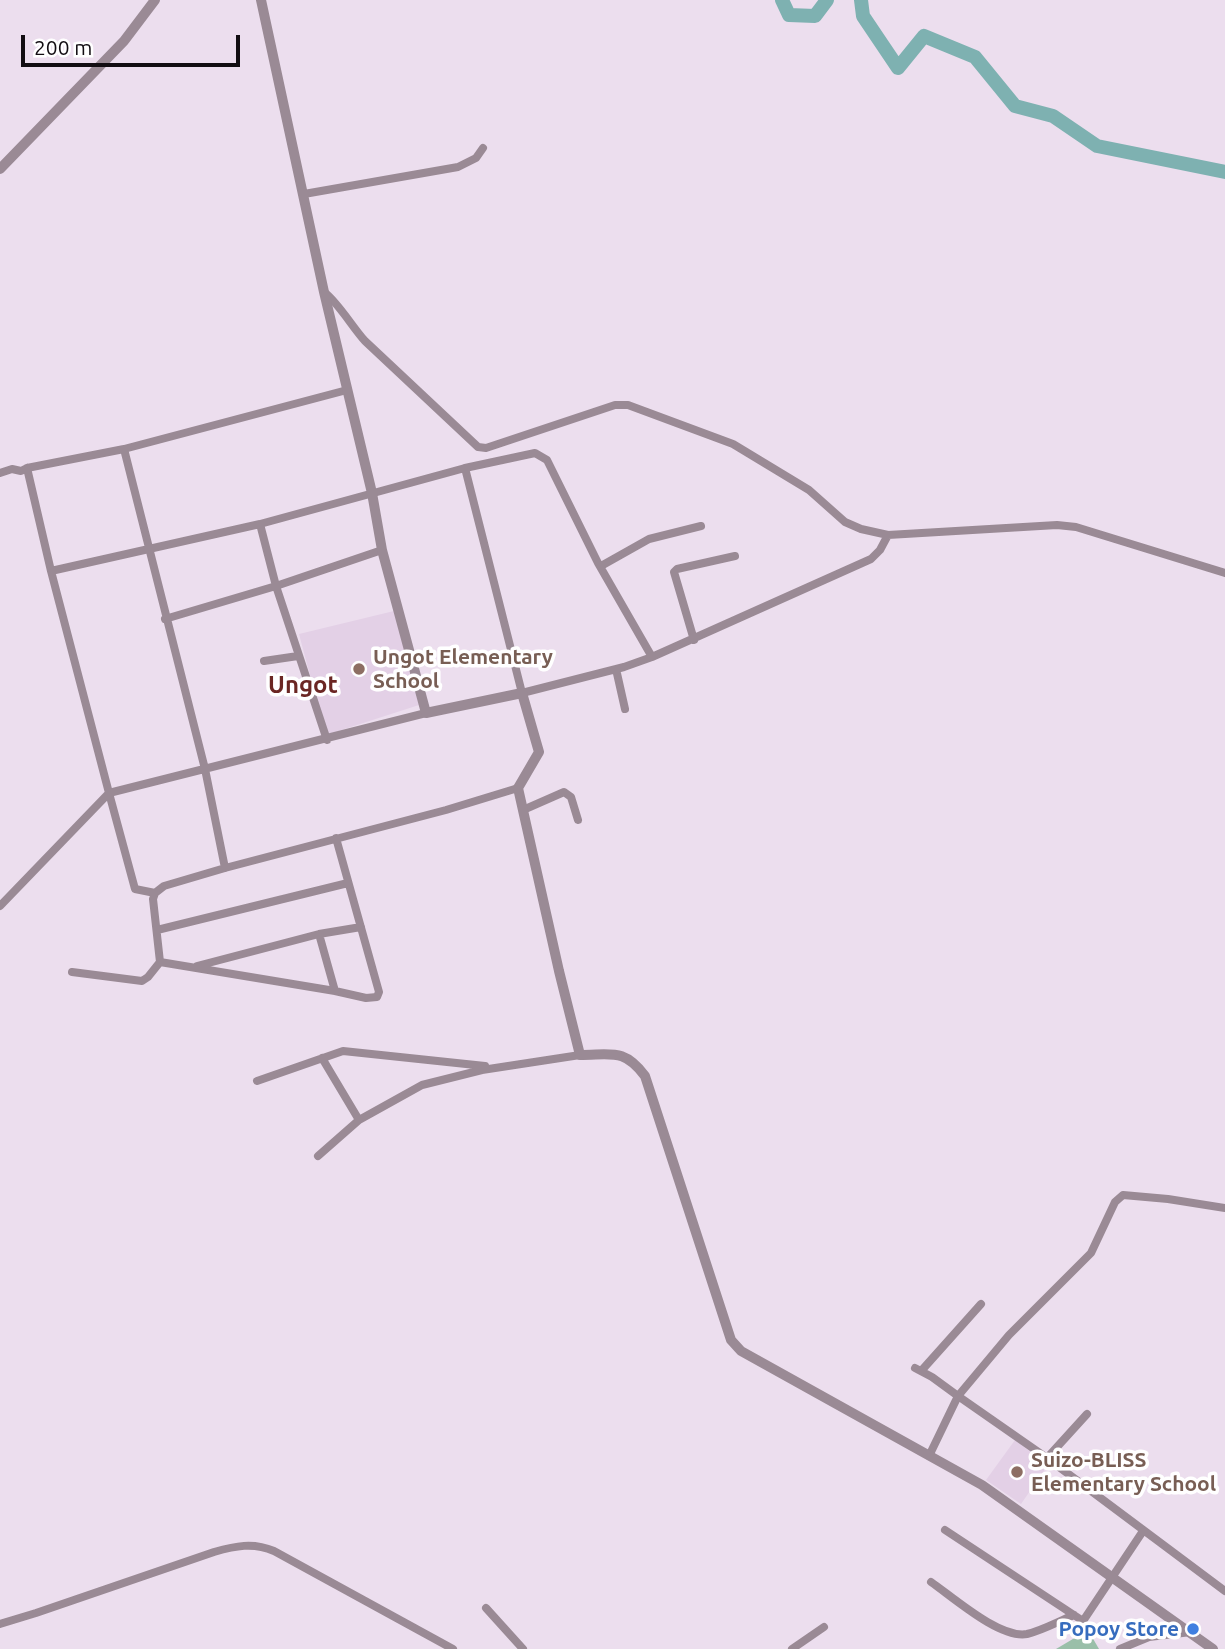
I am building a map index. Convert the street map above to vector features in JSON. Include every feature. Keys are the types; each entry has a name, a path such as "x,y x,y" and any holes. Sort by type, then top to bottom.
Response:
{"street":[{"path":"0,169 124,41 155,0"},
{"path":"261,0 324,292 372,493 382,550 426,713"},
{"path":"303,194 458,167 476,158 483,148"},
{"path":"324,292 365,341 478,447 615,405 628,404 733,444 809,490 850,525 860,529 888,535 1057,525 1076,527 1225,573"},
{"path":"0,473 124,449 347,390"},
{"path":"124,449 205,769 225,868"},
{"path":"51,571 260,523 530,452 539,453 547,460 601,566 652,657"},
{"path":"27,468 51,571 135,889 144,892 155,892 164,886 225,868 446,810 518,788 539,752 465,468"},
{"path":"260,523 276,586 327,740"},
{"path":"601,566 649,538 701,526"},
{"path":"0,906 109,793 426,713 522,693 616,669 694,640 868,561 880,550 888,535"},
{"path":"165,619 276,586 382,550"},
{"path":"694,640 674,572 677,569 734,556"},
{"path":"264,661 298,656"},
{"path":"616,669 625,709"},
{"path":"518,788 580,1055"},
{"path":"523,810 564,792 571,797 578,820"},
{"path":"160,962 373,999 377,997 379,992 336,838"},
{"path":"157,930 348,883"},
{"path":"155,892 153,899 160,962"},
{"path":"194,967 319,934 361,927"},
{"path":"319,934 335,991"},
{"path":"72,972 142,981 148,978 160,962"},
{"path":"257,1081 343,1051 447,1060 495,1068"},
{"path":"318,1156 359,1120 422,1086 495,1068 580,1055 623,1055 634,1061 645,1076 719,1308 735,1346 1003,1498 1213,1649"},
{"path":"322,1058 359,1120"},
{"path":"447,1060 449,1078"},
{"path":"929,1457 958,1396 1009,1335 1091,1253 1115,1202 1120,1197 1126,1195 1225,1208"},
{"path":"981,1304 918,1369 1047,1458 1225,1591"},
{"path":"1047,1458 1087,1414"},
{"path":"945,1530 1083,1621 1143,1531"},
{"path":"0,1624 214,1552 251,1545 274,1551 453,1649"},
{"path":"931,1582 1000,1629 1014,1634 1027,1634 1074,1615"},
{"path":"485,1608 523,1649"},
{"path":"792,1649 824,1627"},
{"path":"1120,1649 1149,1637 1191,1632"}],"shaded area":[{"name":"Ungot Elementary School","path":"394,611 419,705 326,735 299,634"},
{"name":"Suizo-BLISS Elementary School","path":"1015,1440 1048,1465 1021,1504 986,1480"}],"green space":[{"path":"1088,1630 1099,1649 1056,1649"}],"waterway":[{"path":"782,0 789,15 815,16 827,0"},
{"path":"861,0 863,16 898,68 924,36 975,57 1015,106 1053,116 1097,146 1225,172"}],"place":[{"name":"Ungot Elementary School","path":"359,669"},
{"name":"Suizo-BLISS Elementary School","path":"1017,1472"},
{"name":"Popoy Store","path":"1193,1629"}],"district":[{"name":"Ungot","path":"303,685"}]}
